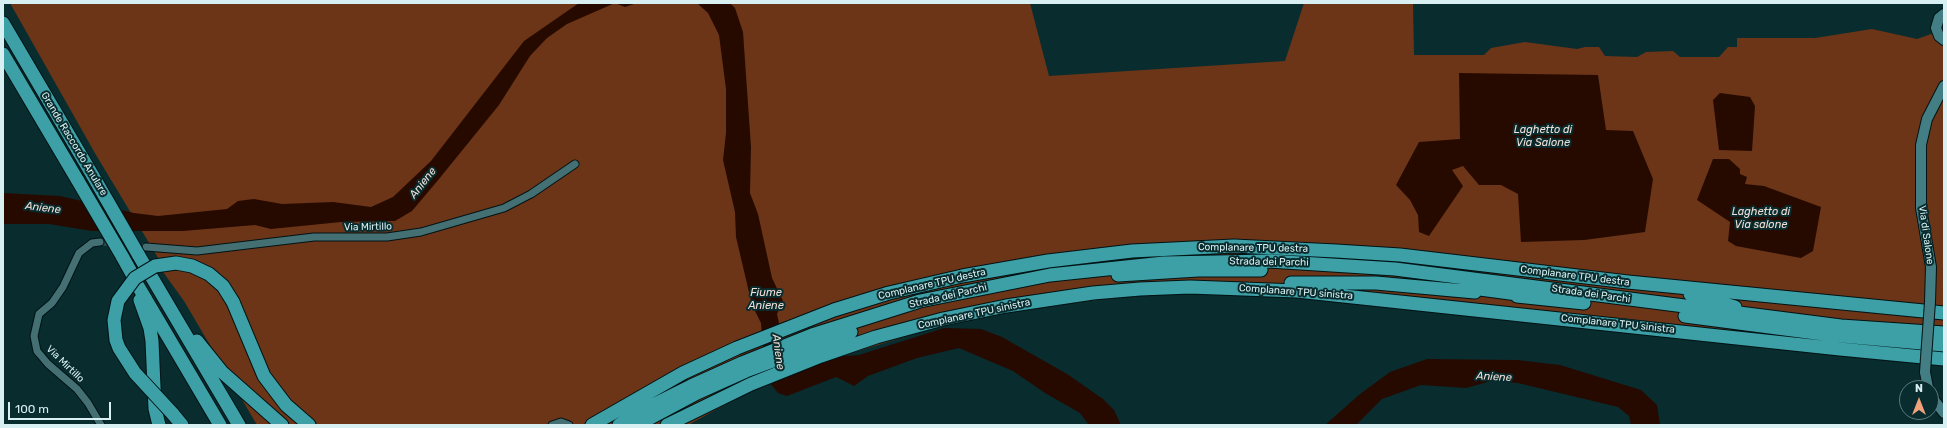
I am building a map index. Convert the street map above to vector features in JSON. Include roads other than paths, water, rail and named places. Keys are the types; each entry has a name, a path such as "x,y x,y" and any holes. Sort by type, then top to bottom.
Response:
{"highway":[{"name":"Grande Raccordo Anulare","path":"3,23 93,176 142,251 148,271 238,425"},
{"name":"Grande Raccordo Anulare","path":"3,54 220,425"},
{"name":"Complanare TPU destra","path":"592,425 605,416 683,373 736,348 841,308 895,292 962,276 1027,264 1103,253 1234,246 1305,248 1400,256 1628,282 1944,313"},
{"name":"Strada dei Parchi","path":"973,294 1050,275 1164,263 1234,261 1304,262 1396,269 1841,326 1944,333"},
{"path":"182,425 135,373 119,348 116,340 114,320 118,301 135,278 155,266 176,263 192,266 209,274 223,286 233,302 264,376 286,405 309,425"},
{"name":"Strada dei Parchi","path":"637,425 744,367 812,335 920,301 1107,276 1198,270 1251,270 1328,273 1417,280 1831,335 1944,344"},
{"path":"1628,282 1683,293 1738,308 1812,318 1841,326"},
{"path":"137,283 141,305 148,322 152,342 155,409 159,425"},
{"path":"1190,287 1224,283 1376,283 1584,302"},
{"name":"Complanare TPU sinistra","path":"667,425 751,384 821,356 876,337 977,312 1093,293 1190,287 1297,291 1840,350 1944,359"},
{"path":"180,325 194,337 222,372 282,425"},
{"path":"201,345 240,382 298,425"},
{"name":"Strada dei Parchi","path":"618,425 639,412 691,386 744,367"},
{"path":"584,425 605,416"}],"street":[{"path":"1943,41 1937,33 1936,24 1939,18 1944,14"},
{"name":"Via di Salone","path":"1926,380 1925,372 1931,267 1921,208 1921,145 1927,119 1944,86"},
{"name":"Via Mirtillo","path":"142,251 197,251 314,237 387,237 421,232 504,208 531,194 575,164"},
{"name":"Via Mirtillo","path":"100,242 92,243 79,253 63,287 52,303 39,314 34,336 37,351 48,364 77,389 88,403 101,425"},
{"path":"552,425 560,422 569,424"}],"water":[{"name":"Aniene","path":"579,3 615,3 567,24 547,38 530,56 499,105 439,179 412,211 395,221 341,222 271,229 255,225 183,231 92,231 49,224 3,224 3,193 60,196 134,213 158,216 227,209 238,201 254,199 282,204 333,202 371,207 393,197 431,161 524,41"},
{"path":"615,3 637,3 625,7"},
{"name":"Fiume Aniene","path":"697,3 730,3 735,8 743,32 751,147 750,193 758,214 772,278 783,301 777,314 789,368 833,357 859,355 944,328 981,329 1002,337 1067,374 1103,399 1114,410 1121,425 1089,425 1080,413 1045,393 1013,371 959,348 917,358 868,376 854,386 836,377 787,396 778,393 770,383 762,338 761,323 752,305 736,237 735,212 723,160 726,133 726,89 719,35 708,13"},
{"name":"Laghetto di Via Salone","path":"1459,73 1598,75 1606,130 1633,131 1653,179 1645,232 1584,240 1521,242 1518,194 1501,185 1479,185 1463,166 1452,170 1463,186 1429,236 1419,232 1418,215 1410,200 1396,185 1419,142 1460,139"},
{"path":"1720,93 1750,97 1755,106 1752,151 1719,150 1713,100"},
{"name":"Laghetto di Via salone","path":"1713,159 1729,159 1740,169 1740,174 1747,177 1745,184 1764,186 1821,207 1813,251 1801,258 1736,246 1728,241 1730,222 1697,200"},
{"name":"Aniene","path":"1427,359 1517,360 1560,365 1641,390 1657,405 1660,425 1631,425 1629,416 1618,407 1518,383 1491,381 1466,388 1421,385 1382,399 1356,425 1325,425 1360,394 1390,372"}],"tunnel":[{"path":"100,242 146,247"}]}
